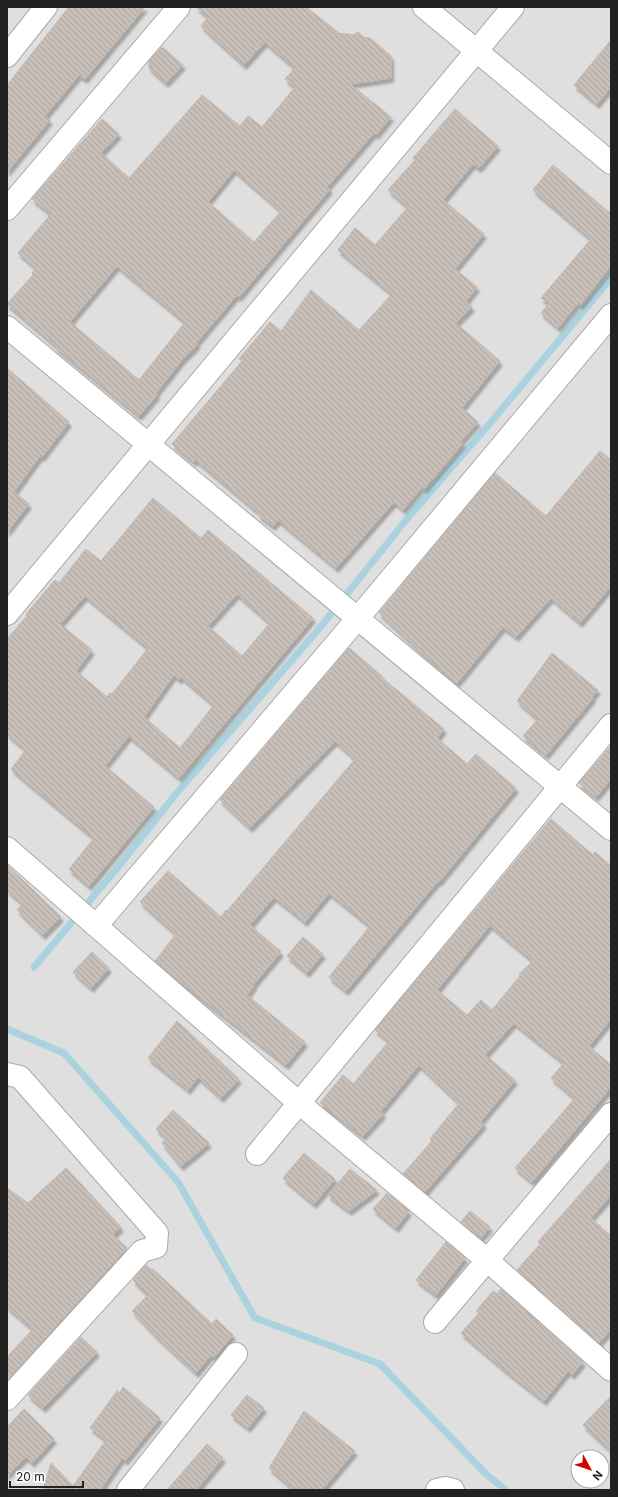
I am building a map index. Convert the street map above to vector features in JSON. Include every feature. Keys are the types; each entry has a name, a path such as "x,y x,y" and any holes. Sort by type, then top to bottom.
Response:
{"street":[{"path":"7,56 46,7"},
{"path":"7,209 180,7"},
{"path":"424,7 611,163"},
{"path":"7,614 513,7"},
{"path":"96,926 358,618 611,314"},
{"path":"7,327 611,830"},
{"path":"257,1154 611,725"},
{"path":"7,848 299,1103 487,1260 611,1370"},
{"path":"7,1074 20,1077 157,1233 156,1247 142,1251 7,1399"},
{"path":"435,1322 611,1114"},
{"path":"128,1490 236,1354"},
{"path":"437,1490 445,1488 454,1490"}],"shaded area":[{"path":"7,7 611,7 611,1490 7,1490"}],"building":[{"path":"69,7 145,7 85,79 79,75 45,116 50,120 7,172 7,85"},
{"path":"196,7 306,7 339,33 354,35 358,32 364,37 370,38 391,56 391,78 350,84 391,117 376,135 374,133 327,187 330,189 239,297 237,295 196,343 198,344 182,360 156,393 157,395 139,416 55,347 56,346 7,304 33,275 32,273 36,268 18,253 51,214 32,199 102,119 119,134 101,153 129,178 202,95 240,126 248,116 262,127 295,87 285,79 295,68 265,42 244,65 201,26 208,17","holes":["234,170 281,211 254,242 208,202","117,266 185,322 139,380 70,322"]},
{"path":"611,40 611,87 597,104 574,85"},
{"path":"162,47 183,65 166,83 149,68 149,61"},
{"path":"455,109 498,146 479,168 473,164 443,200 484,234 455,269 477,287 466,301 472,307 456,323 500,361 462,408 478,422 461,441 463,443 424,489 422,487 403,510 394,502 336,568 278,520 273,526 258,515 259,513 196,460 194,462 172,444 242,361 239,359 270,322 281,331 311,290 359,330 392,294 338,250 355,228 375,245 408,207 388,190 415,160 413,158"},
{"path":"553,165 611,214 611,266 580,305 578,303 558,328 541,313 549,303 541,298 591,239 533,190"},
{"path":"7,368 69,422 42,457 40,456 14,492 29,504 7,532"},
{"path":"600,451 611,460 611,586 580,623 551,598 516,637 503,627 457,683 379,613 495,473 546,516"},
{"path":"153,498 201,538 208,530 313,618 179,778 129,736 105,766 154,807 89,886 69,869 94,838 11,769 26,750 7,734 7,639 55,580 59,583 86,549 101,561","holes":["237,594 270,623 242,656 208,626","85,596 148,648 112,694 110,693 107,697 76,671 92,650 60,624","174,675 179,680 181,677 214,705 180,748 144,717"]},
{"path":"349,648 382,676 381,677 444,729 437,738 467,764 476,754 516,788 439,882 438,881 346,991 329,977 370,926 329,893 305,922 274,897 250,925 281,952 253,985 254,986 247,995 305,1042 286,1065 155,961 176,934 140,902 168,871 221,917 355,759 335,741 250,828 220,800"},
{"path":"552,653 598,690 546,755 523,736 538,719 517,701"},
{"path":"611,746 611,779 596,797 579,783"},
{"path":"551,819 593,855 595,852 611,866 611,1019 589,1046 611,1065 611,1087 532,1182 515,1168 575,1098 551,1078 564,1063 514,1023 485,1055 515,1080 481,1121 484,1124 425,1192 403,1174 432,1141 430,1139 459,1103 419,1065 381,1111 383,1114 363,1136 320,1103 343,1075 353,1084 389,1041 375,1030","holes":["490,925 533,961 519,974 520,976 492,1010 481,1000 467,1015 437,990"]},
{"path":"7,865 61,917 43,935 17,910 23,904 7,890"},
{"path":"303,937 323,954 307,973 287,956"},
{"path":"92,952 109,968 91,988 73,972"},
{"path":"177,1021 239,1079 221,1098 198,1077 188,1090 148,1058"},
{"path":"173,1110 209,1143 181,1166 162,1143 167,1139 156,1129"},
{"path":"304,1153 335,1179 314,1204 283,1178"},
{"path":"611,1159 611,1195 591,1218 611,1236 611,1329 599,1343 517,1270 540,1244 538,1242"},
{"path":"66,1168 121,1227 113,1235 127,1248 10,1377 7,1375 7,1357 33,1329 7,1307 7,1188 28,1203"},
{"path":"350,1169 377,1190 349,1211 328,1195"},
{"path":"387,1193 409,1211 396,1228 373,1209"},
{"path":"470,1211 490,1227 481,1238 461,1222"},
{"path":"446,1242 465,1258 436,1295 416,1280"},
{"path":"146,1265 152,1270 153,1269 212,1324 216,1319 233,1335 214,1357 211,1355 196,1373 158,1338 132,1311 148,1295 133,1280"},
{"path":"501,1289 583,1362 572,1375 568,1371 544,1401 461,1333 479,1313 476,1311 493,1291 497,1294"},
{"path":"81,1337 97,1352 43,1408 28,1395"},
{"path":"123,1387 160,1418 125,1461 122,1458 100,1490 43,1490 51,1463 73,1486 106,1440 90,1428 117,1391 120,1393"},
{"path":"247,1395 264,1408 248,1428 231,1415"},
{"path":"611,1396 611,1451 583,1425"},
{"path":"24,1409 54,1439 32,1463 26,1457 7,1475 7,1427"},
{"path":"304,1411 355,1451 322,1490 295,1490 269,1468"},
{"path":"207,1444 223,1458 196,1490 167,1490"}],"waterway":[{"path":"34,967 119,866 175,795 318,630 406,520 492,421 611,278"},
{"path":"7,1029 64,1053 178,1182 255,1318 380,1364 487,1475 506,1490"}]}
